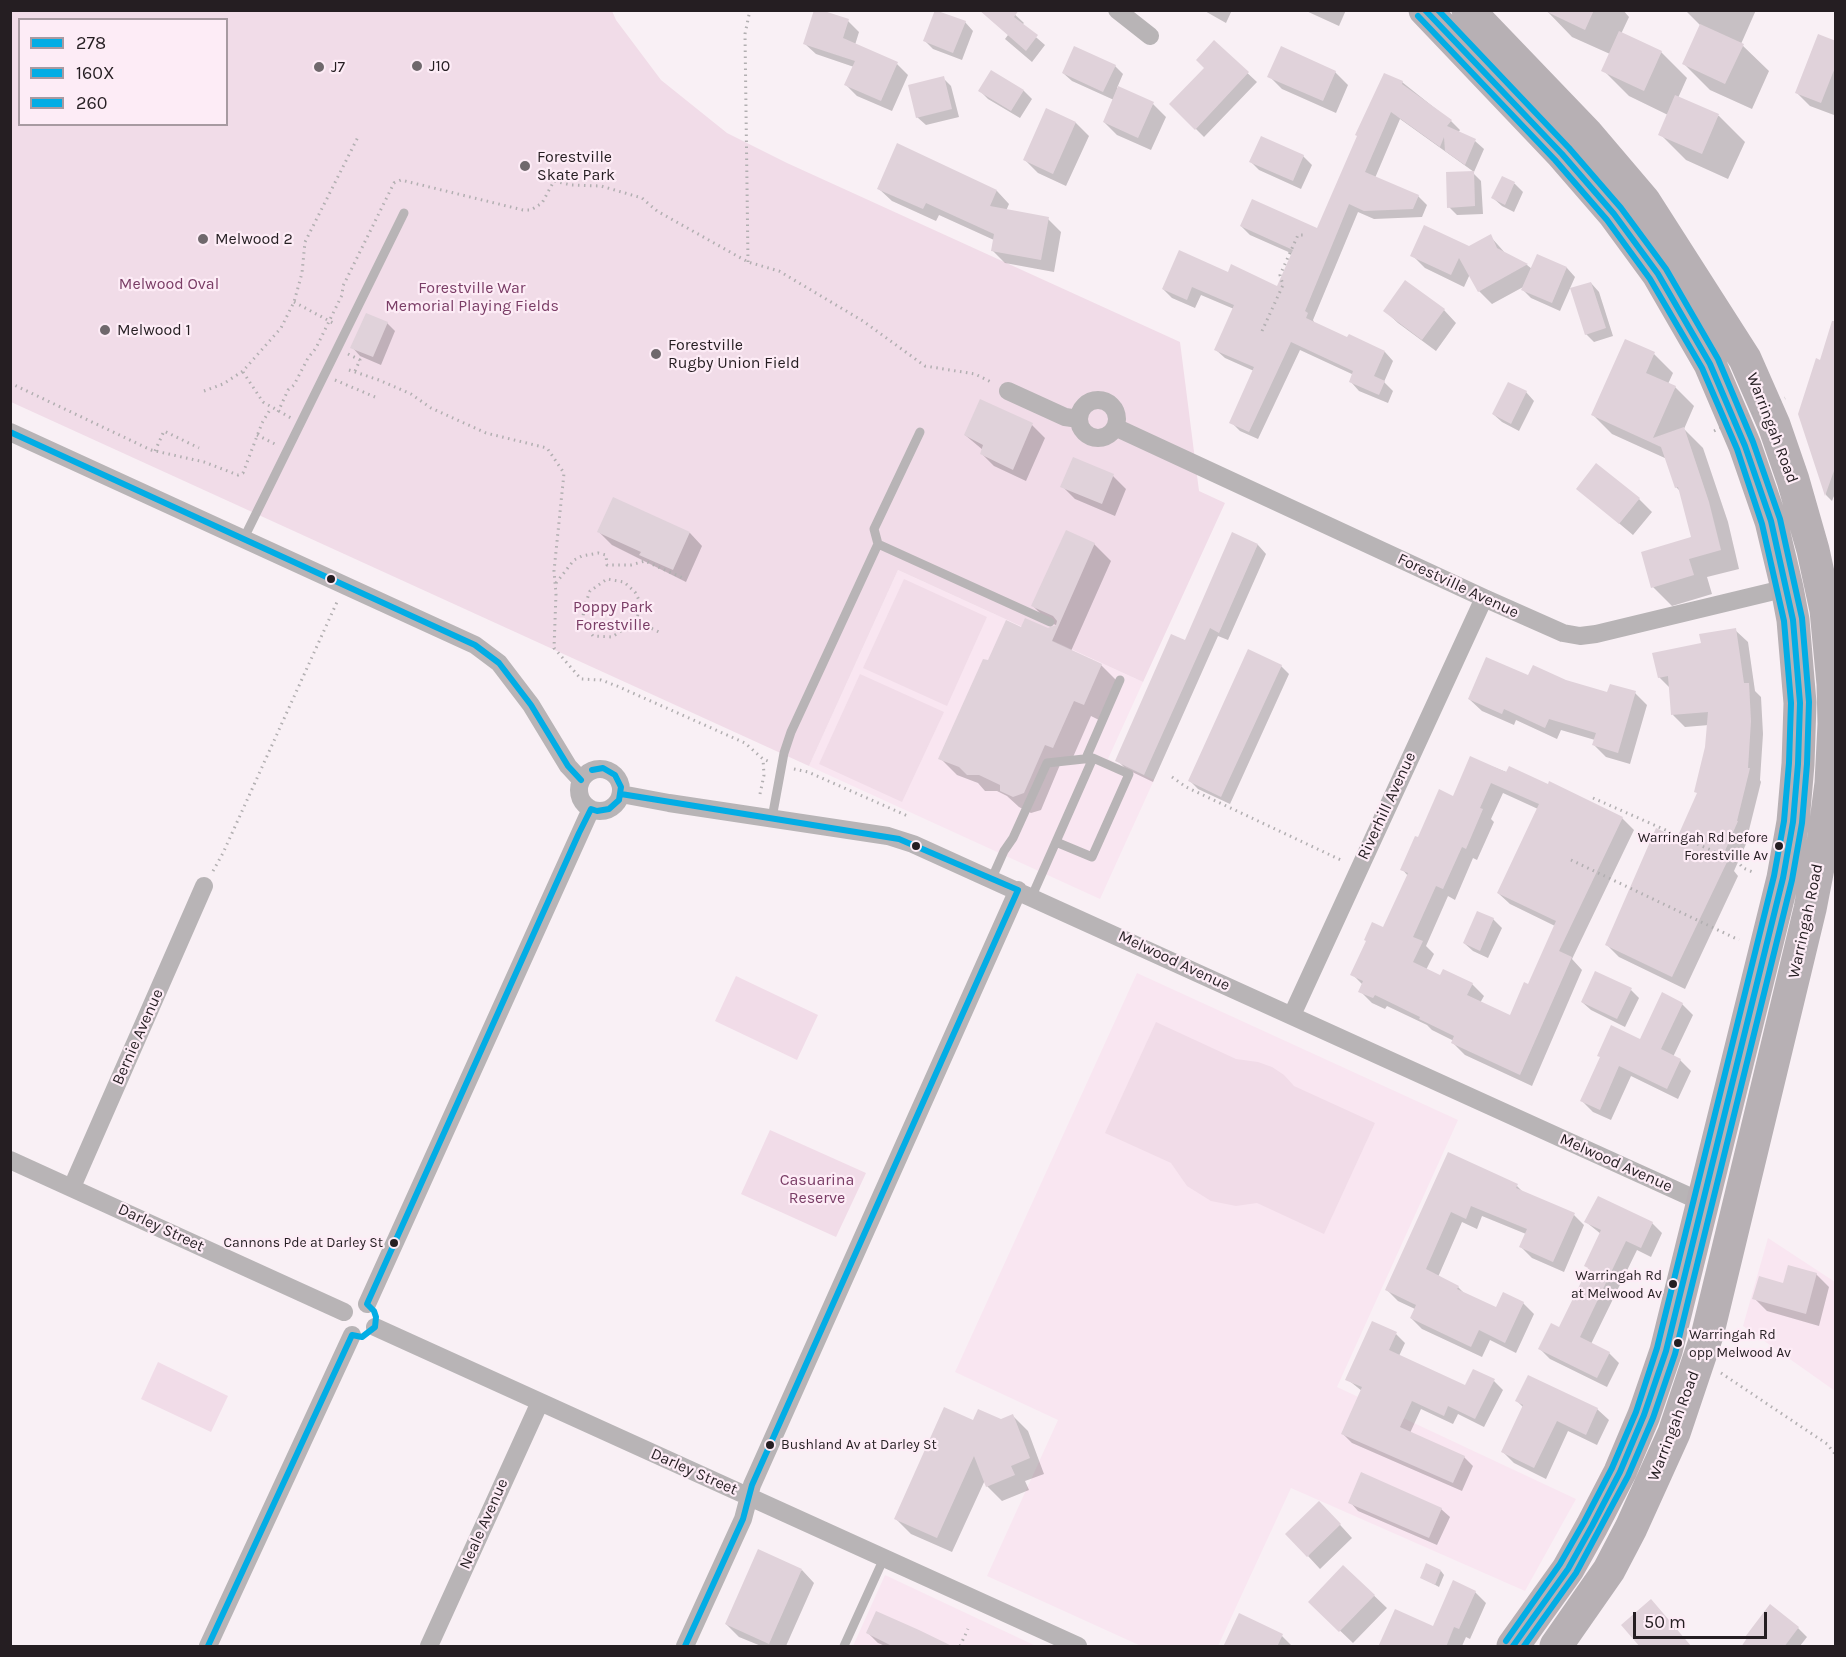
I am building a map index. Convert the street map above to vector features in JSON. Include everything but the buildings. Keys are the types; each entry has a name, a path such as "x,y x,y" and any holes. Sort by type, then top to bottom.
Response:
{"highway":[{"name":"Warringah Road","path":"1425,10 1562,154 1614,214 1658,274 1710,364 1745,446 1771,521 1793,620 1800,703 1793,822 1775,912 1666,1351 1644,1415 1620,1472 1568,1569 1514,1647"},
{"name":"Warringah Road","path":"1468,10 1587,134 1644,201 1745,359 1774,425 1813,550 1830,581 1828,628 1834,724 1831,783 1824,837 1810,909 1708,1332 1674,1433 1631,1528 1608,1570 1556,1647"},
{"name":"Forestville Avenue","path":"1787,588 1830,581"}],"street":[{"path":"1117,10 1150,36"},
{"path":"1008,391 1065,417 1079,419"},
{"path":"1100,400 1111,405 1114,410 1117,416 1115,427 1106,436 1094,437 1083,430 1079,419 1080,413 1088,403 1100,400"},
{"name":"Forestville Avenue","path":"1115,427 1547,628 1580,636 1787,588"},
{"path":"10,432 475,645 499,663 531,705 568,766 581,780"},
{"name":"Riverhill Avenue","path":"1292,1015 1484,598"},
{"path":"603,768 619,780 621,794 619,800 609,809 597,811 591,809 581,800 579,794 581,780 590,771 603,768"},
{"name":"Melwood Avenue","path":"621,794 899,839 992,878 1704,1203"},
{"path":"367,1304 591,809"},
{"name":"Bernie Avenue","path":"72,1187 204,886"},
{"path":"685,1647 743,1519 752,1485 1025,893"},
{"name":"Darley Street","path":"10,1160 344,1312"},
{"path":"367,1304 374,1311 375,1327 362,1336 352,1335 347,1332 342,1323 344,1312 351,1305 367,1304"},
{"name":"Darley Street","path":"375,1327 1078,1647"},
{"path":"208,1647 352,1335"},
{"name":"Neale Avenue","path":"429,1647 540,1402"}],"lane":[{"path":"244,538 404,213"},
{"path":"772,818 781,767 791,732 878,544 874,529 920,432"},
{"path":"878,544 1050,622"},
{"path":"1025,893 1056,842 1120,680"},
{"path":"992,878 1047,763 1089,758 1129,774 1092,858 1056,842"},
{"path":"844,1647 884,1558"}],"path":[{"path":"748,262 745,34 750,10"},
{"path":"204,391 223,384 243,371 281,328 294,302 302,273 305,242 359,135"},
{"path":"278,412 288,390 294,385 316,348 342,295 343,286 394,183 401,180 523,210 531,210 543,203 554,181 571,185 601,186 642,198 657,211 748,262 789,276 863,321 925,366 975,374 1008,391"},
{"path":"1262,331 1282,285 1280,275 1298,235 1306,235"},
{"path":"294,302 327,319"},
{"path":"349,370 400,390 431,408 486,433 547,448 564,473 554,571 554,648 581,679 601,680 617,686 745,743 763,759 781,767 808,772 910,817"},
{"path":"243,371 263,402 300,422"},
{"path":"323,375 375,397"},
{"path":"10,383 155,451 204,462 238,475 243,473 257,435 271,408"},
{"path":"1714,431 1785,398"},
{"path":"155,451 164,431 199,448"},
{"path":"257,435 287,450"},
{"path":"555,585 574,560 598,553 606,555 607,565 631,565 645,561 682,578"},
{"path":"607,579 624,582 635,592 639,600 640,607 636,621 612,637 593,636 584,625 583,616 590,591 607,579"},
{"path":"204,886 223,853 345,584"},
{"path":"636,621 659,632"},
{"path":"760,794 764,775 763,759"},
{"path":"1172,777 1186,787 1359,868"},
{"path":"1593,798 1738,862 1743,868 1755,873"},
{"path":"1571,860 1739,940"},
{"path":"1721,1373 1827,1444 1836,1455"},
{"path":"960,1647 968,1629"}],"shaded area":[{"path":"898,570 1143,682 1108,759 1154,780 1100,899 809,766"},
{"path":"1137,973 1458,1120 1337,1387 1576,1499 1525,1591 1291,1488 1218,1646 1141,1646 987,1576 1058,1420 955,1372"},
{"path":"1768,1238 1835,1282 1835,1391 1743,1326"},
{"path":"885,1575 1036,1646 853,1646"}],"green space":[{"name":"Forestville War Memorial Playing Fields","path":"11,11 612,11 616,20 661,80 727,133 787,163 1180,342 1199,491 1225,503 1143,682 898,570 809,766 11,402"},
{"path":"904,579 987,617 947,706 863,668"},
{"path":"860,674 944,712 902,802 819,764"},
{"path":"736,976 818,1015 797,1060 715,1021"},
{"path":"1156,1022 1236,1059 1258,1062 1272,1067 1294,1086 1375,1123 1324,1234 1257,1203 1236,1206 1211,1201 1187,1186 1171,1163 1105,1133"},
{"name":"Casuarina Reserve","path":"770,1130 866,1173 836,1237 741,1194"},
{"path":"158,1362 228,1396 211,1432 141,1399"}],"transit line":[{"name":"278","path":"1425,10 1562,154 1614,214 1658,274 1710,364 1745,446 1771,521 1793,620 1800,703 1793,822 1783,878 1666,1351 1644,1415 1620,1472 1592,1526 1568,1569 1513,1646"},
{"name":"260","path":"1438,10 1569,148 1621,208 1666,269 1718,359 1753,442 1780,519 1802,618 1809,702 1802,823 1792,880 1675,1354 1653,1418 1628,1476 1576,1573 1524,1646"},
{"name":"160X","path":"1418,16 1555,160 1607,220 1650,279 1702,368 1737,449 1762,524 1784,621 1791,703 1784,821 1774,876 1657,1348 1636,1412 1612,1468 1560,1564 1506,1641"},
{"name":"278","path":"10,432 475,645 499,663 531,705 568,766 581,780"},
{"name":"278","path":"208,1646 352,1335 362,1337 375,1327 374,1311 367,1304 579,833 591,809 597,811 609,809 619,800 621,787 615,775 603,768 592,770"},
{"name":"278","path":"621,794 899,839 1018,890 752,1485 743,1519 685,1646"}],"place":[{"name":"J10","path":"417,66"},
{"name":"J7","path":"319,67"},
{"name":"Forestville Skate Park","path":"525,166"},
{"name":"Melwood 2","path":"203,239"},
{"name":"Melwood 1","path":"105,330"},
{"name":"Forestville Rugby Union Field","path":"656,354"},
{"name":"Warringah Rd before Forestville Av","path":"1779,846"},
{"name":"Cannons Pde at Darley St","path":"394,1243"},
{"name":"Warringah Rd at Melwood Av","path":"1673,1284"},
{"name":"Warringah Rd opp Melwood Av","path":"1678,1343"},
{"name":"Bushland Av at Darley St","path":"770,1445"}],"park label":[{"name":"Melwood Oval","path":"169,284"},
{"name":"Poppy Park Forestville","path":"613,616"}]}
